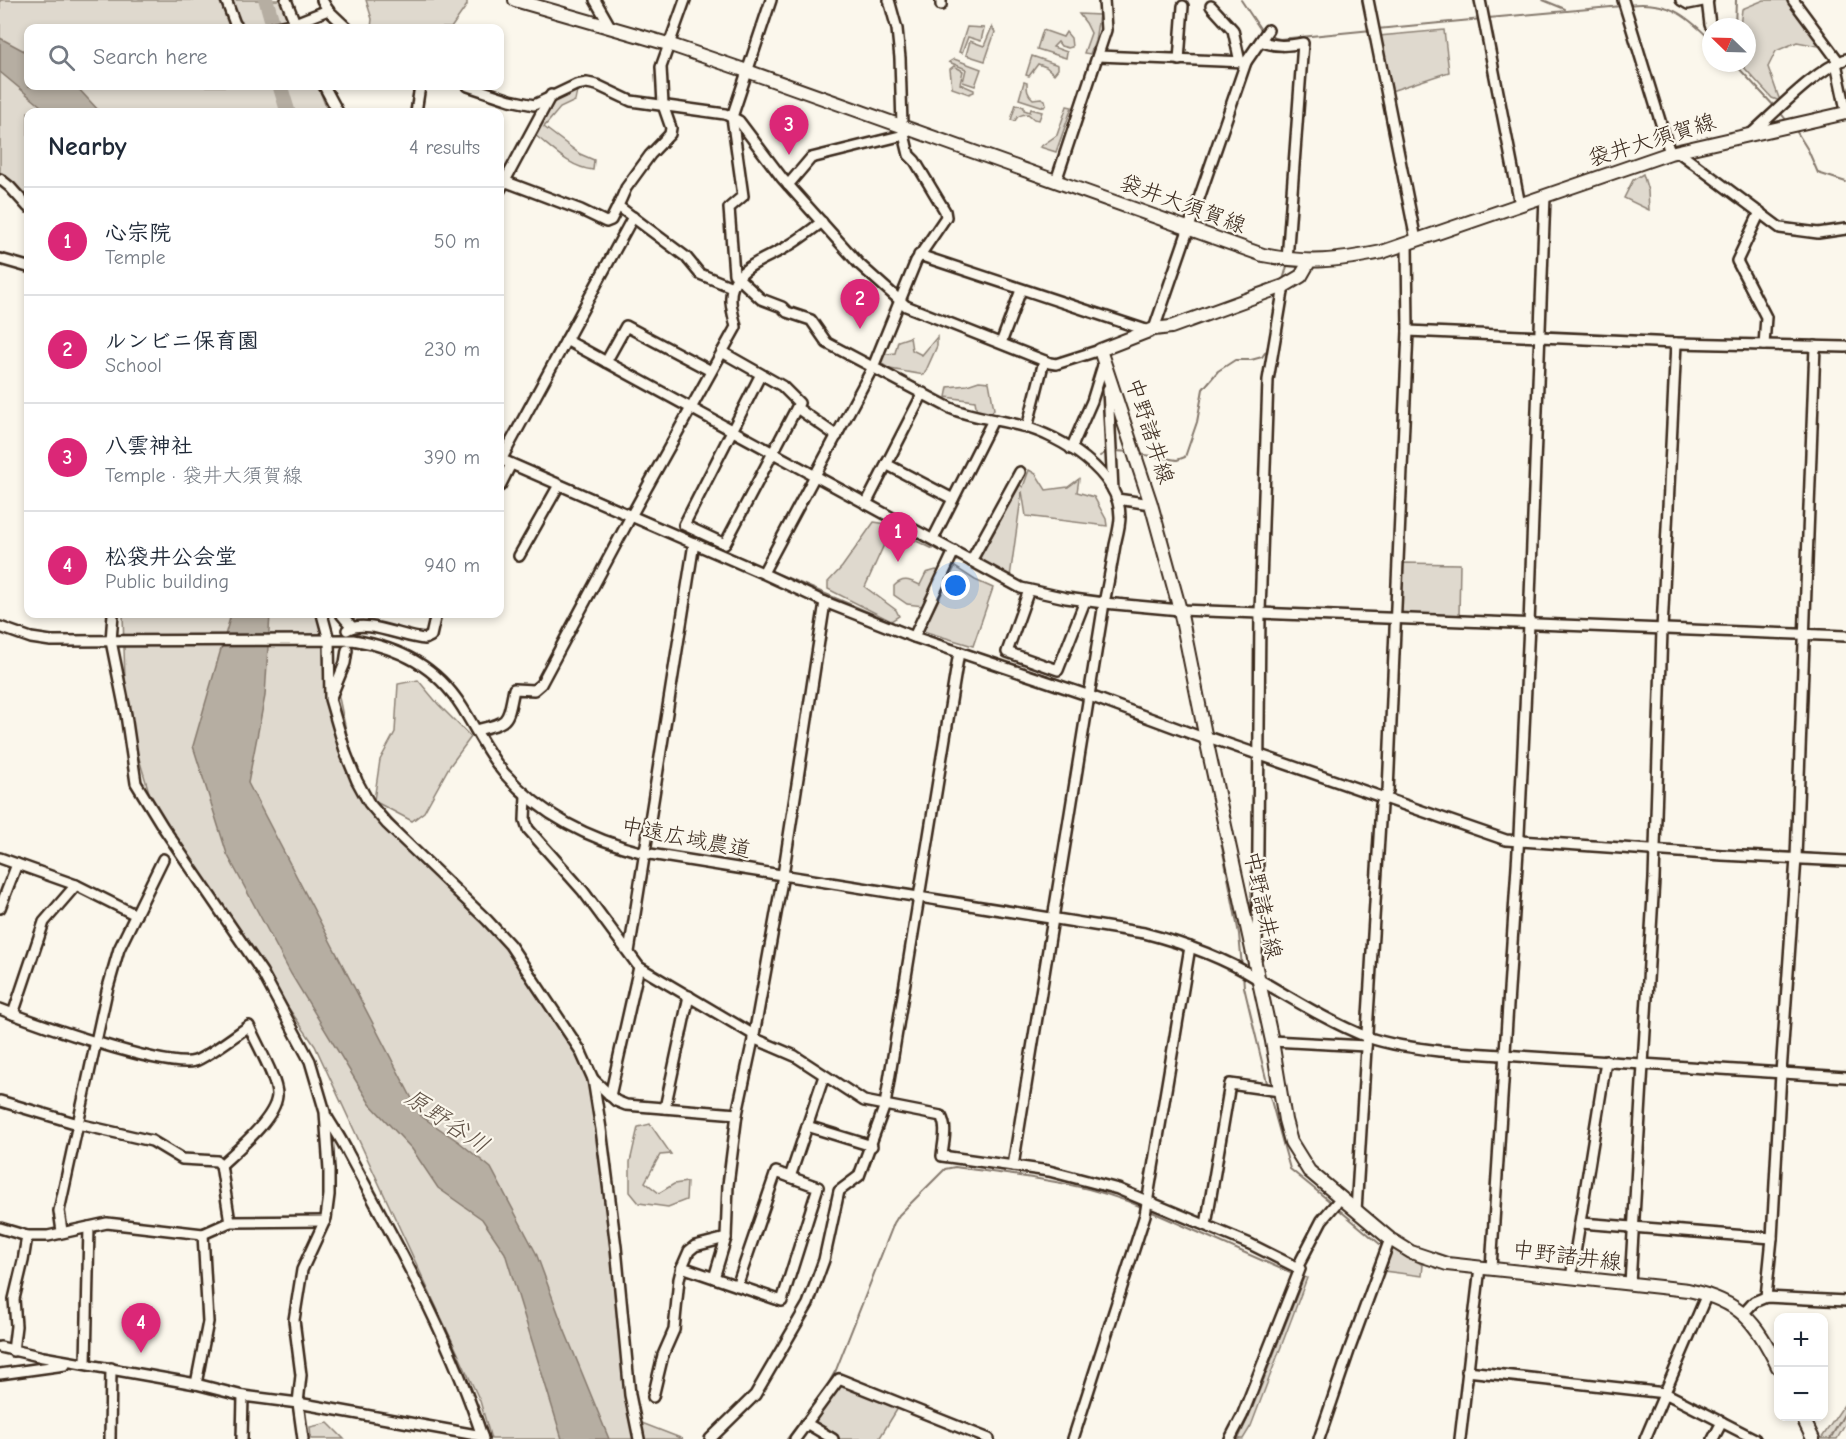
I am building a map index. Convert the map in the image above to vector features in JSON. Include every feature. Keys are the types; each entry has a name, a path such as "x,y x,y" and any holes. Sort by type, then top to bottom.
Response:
{"main road":[{"name":"袋井大須賀線","path":"515,0 669,44 903,130 1056,181 1263,255 1309,262 1348,259 1382,252 1674,152 1846,111"},
{"path":"1102,356 1151,330 1171,327 1284,286 1301,276 1309,262"},
{"name":"中野諸井線","path":"1102,356 1151,504 1180,610 1205,737 1272,1041 1291,1142 1309,1172 1390,1239 1411,1252 1447,1264 1707,1294 1722,1299 1753,1323 1774,1357"},
{"path":"1804,1421 1813,1439"}],"street":[{"path":"226,0 236,24"},
{"path":"286,0 301,24 328,10"},
{"path":"322,0 328,10 343,24"},
{"path":"596,0 611,28"},
{"path":"771,0 732,117 743,196 729,208 734,274 761,299 782,307 787,312 811,320 827,343 963,414 1027,428 1071,448 1093,464 1115,495 1151,504"},
{"path":"764,573 873,367 919,255 946,216 921,171 909,155 903,130 897,29 889,0"},
{"path":"1056,181 1106,30 1104,0"},
{"path":"1356,1211 1381,805 1386,794 1412,242 1368,0"},
{"path":"1480,0 1520,204"},
{"path":"1623,0 1674,152 1780,228 1818,233 1846,229"},
{"path":"1681,0 1688,4 1707,0 1709,18"},
{"path":"1793,0 1840,61 1846,111"},
{"path":"504,186 581,210 606,222 611,220 626,188 650,154 670,134 671,128 663,105 661,67 683,1"},
{"path":"1179,60 1183,6"},
{"path":"1211,6 1233,30 1244,62"},
{"path":"919,255 1021,290 1151,330 1189,228 1244,62 1268,30"},
{"path":"1287,260 1304,32"},
{"path":"1261,41 1278,46 1303,43"},
{"path":"1098,56 1244,62"},
{"path":"1751,133 1816,77 1840,61"},
{"path":"480,90 534,105 551,95 587,82 631,101 725,114 739,121 788,185 859,264 906,306 1056,364 1102,356 1092,401 1071,448"},
{"path":"326,90 337,108"},
{"path":"417,108 419,90"},
{"path":"504,181 551,95"},
{"path":"788,185 811,158 903,130"},
{"path":"0,179 24,203"},
{"path":"1460,1439 1467,1371 1486,1268 1519,838 1545,196"},
{"path":"618,206 686,257 700,274 732,287"},
{"path":"1760,212 1737,261 1766,317 1764,345"},
{"path":"504,452 633,217"},
{"path":"476,730 501,724 508,717 514,689 534,690 541,684 736,327 730,300 732,287 738,277 822,222"},
{"path":"0,259 24,266"},
{"path":"1257,978 1260,612 1268,380 1284,286"},
{"path":"1001,343 1021,290"},
{"path":"606,362 626,326 711,371"},
{"path":"1408,331 1676,343 1846,347"},
{"path":"566,340 933,539 1002,579 1029,590 1085,601 1180,610 1846,636"},
{"path":"1630,1284 1655,850 1662,630 1676,343"},
{"path":"1766,1297 1772,1238 1796,858 1815,346"},
{"path":"722,352 761,374 782,386 799,403 725,544 684,525 761,374"},
{"path":"1027,428 1044,360"},
{"path":"1013,1166 1104,603 1120,519 1115,495 1108,389 1112,384"},
{"path":"866,504 923,393"},
{"path":"797,408 837,436"},
{"path":"933,539 993,420"},
{"path":"504,461 764,573 825,602 914,637 1205,737 1386,794 1506,840 1519,838 1655,850 1846,861"},
{"path":"504,478 511,464"},
{"path":"886,464 953,499"},
{"path":"971,561 1020,472"},
{"path":"519,556 559,485"},
{"path":"628,952 694,543"},
{"path":"914,637 954,551"},
{"path":"1029,590 1007,652 1058,670 1085,601"},
{"path":"714,1278 726,1238 728,1185 737,1114 754,1036 783,875 825,602"},
{"path":"113,618 134,774 140,792 262,972 310,1061 325,1112 427,1301 483,1438"},
{"path":"323,618 329,640 330,699 346,754 369,803 401,839 487,920 510,945 580,1050 593,1079 615,1236 630,1395 639,1439"},
{"path":"343,618 349,629 368,627 425,639 431,636 435,618"},
{"name":"中遠広域農道","path":"0,627 31,638 51,641 329,640 368,643 407,655 437,676 449,689 491,756 526,795 559,820 614,846 644,853 918,898 1144,933 1190,947 1257,978 1367,1041"},
{"path":"330,699 345,663 347,650"},
{"path":"710,1439 755,1395 808,1304 824,1260 839,1191 859,1176 872,1146 885,1105 958,652"},
{"path":"526,795 525,820 528,829 583,891 639,966 754,1036 795,1056 864,1101 941,1116 945,1122 942,1156 1050,1171 1089,1180 1149,1200 1300,1269 1242,1416 1230,1439"},
{"path":"0,858 76,885 136,915"},
{"path":"62,1231 59,1211 107,991 119,949 163,859"},
{"path":"0,908 17,864"},
{"path":"13,1014 44,922 76,885"},
{"path":"1073,1439 1143,1227 1190,947"},
{"path":"610,1096 639,966"},
{"path":"664,1108 689,996"},
{"path":"0,1009 96,1042 176,1062 195,1061 249,1026 272,1075 277,1095 274,1108 259,1128 221,1165"},
{"path":"1272,1041 1367,1041 1416,1048 1504,1055 1846,1077"},
{"path":"1571,1278 1605,1061"},
{"path":"790,1177 824,1076"},
{"path":"593,1079 610,1096 626,1105 737,1114"},
{"path":"1206,1225 1230,1084 1280,1090"},
{"path":"0,1101 78,1124 152,1141 182,1160 217,1161 221,1165 230,1222"},
{"path":"303,1439 298,1403 300,1375 294,1320 302,1270 325,1221 329,1195 325,1112"},
{"path":"807,1126 872,1146"},
{"path":"682,1267 737,1286 782,1301 818,1187 776,1172 737,1286"},
{"path":"1297,1268 1322,1220 1340,1199"},
{"path":"0,1228 27,1236 48,1236 62,1231 107,1223 203,1234 230,1222 325,1221"},
{"path":"1581,1223 1772,1238"},
{"path":"86,1364 89,1227"},
{"path":"196,1384 208,1322 203,1234"},
{"path":"13,1351 16,1326 14,1299 27,1236"},
{"path":"653,1397 663,1355 675,1330 682,1267 695,1246 726,1238"},
{"path":"1319,1439 1390,1239"},
{"path":"1645,1439 1707,1294"},
{"path":"1743,1314 1754,1302 1766,1297 1846,1301"},
{"path":"0,1347 196,1384 243,1396 298,1403 483,1438"},
{"path":"0,1374 49,1366 86,1364"},
{"path":"110,1439 111,1368"},
{"path":"1467,1371 1665,1393 1755,1439"},
{"path":"795,1439 839,1379 988,1439"},
{"path":"242,1439 243,1396"},
{"path":"1713,1439 1722,1422"},
{"path":"807,1423 833,1439"}],"shaded area":[{"path":"0,0 282,0 292,24 24,24 24,90 320,90 327,108 24,108 24,208 0,179"},
{"path":"366,0 467,0 467,5 454,24 371,24"},
{"path":"1764,0 1788,0 1796,3 1829,48 1797,42 1776,51 1768,67 1780,101 1772,98 1748,72 1756,72 1756,18 1741,18 1742,9"},
{"path":"1079,14 1099,15 1095,41 1090,54 1084,53 1091,33"},
{"path":"967,27 984,28 981,41 968,37 962,53 959,52"},
{"path":"992,27 995,32 985,61 966,55 970,41 984,46"},
{"path":"1043,30 1063,37 1066,32 1071,38 1072,47 1061,46 1058,42 1053,47 1067,52 1066,58 1037,49"},
{"path":"1444,30 1449,72 1391,91 1379,36"},
{"path":"0,38 24,51 24,90 80,90 96,108 43,108 0,72"},
{"path":"1032,56 1058,65 1058,69 1054,74 1038,64 1029,76 1026,75"},
{"path":"954,59 981,69 975,86 963,82 966,69 949,62"},
{"path":"954,66 963,71 960,84 974,92 969,94 952,88 950,69"},
{"path":"1024,82 1027,83 1028,92 1033,99 1045,100 1044,107 1019,99"},
{"path":"577,91 575,101 560,108 544,127 580,154 594,160 593,170 569,161 535,135 550,106 567,94"},
{"path":"1016,104 1030,112 1031,109 1042,112 1039,120 1028,114 1020,115 1015,121 1011,120"},
{"path":"1067,106 1072,107 1056,152 1040,147 1057,135"},
{"path":"1643,174 1648,191 1649,210 1624,198 1633,180"},
{"path":"910,337 912,350 922,355 937,337 937,346 924,375 890,369 881,363 881,355 895,353 898,341"},
{"path":"979,381 989,382 994,409 987,419 978,417 975,401 946,397 948,387"},
{"path":"1029,470 1036,474 1046,490 1068,487 1079,479 1077,492 1094,497 1106,519 1107,526 1026,516 1022,491 1010,577 979,560 1020,485 1023,487"},
{"path":"874,522 893,525 935,545 933,549 891,529 865,587 896,610 899,616 891,621 828,589 828,582 842,567"},
{"path":"1402,563 1460,564 1459,616 1399,615"},
{"path":"955,567 993,588 973,646 923,631"},
{"path":"936,570 944,574 923,606 907,604 894,595 894,586 900,581 920,585 926,573"},
{"path":"123,618 322,618 357,781 374,800 380,760 395,732 398,684 418,680 471,737 449,767 424,812 412,821 376,802 463,897 506,940 543,992 594,1085 634,1420 683,1439 491,1439 480,1401 315,1046 157,819 126,715"},
{"path":"230,618 270,618 265,696 248,783 421,1116 491,1168 536,1253 609,1439 562,1439 505,1253 482,1219 438,1188 412,1149 370,1104 291,974 227,854 193,746"},
{"path":"650,1124 671,1154 660,1155 645,1182 659,1193 674,1184 687,1182 686,1200 668,1207 639,1203 630,1192 630,1162 638,1127"},
{"path":"1392,1247 1423,1265 1422,1276 1384,1271"},
{"path":"1298,1275 1307,1278 1251,1426 1243,1439 1230,1439"},
{"path":"840,1383 898,1408 879,1439 833,1439 811,1426"},
{"path":"1846,1402 1846,1423 1837,1439 1821,1439"},
{"path":"328,1423 344,1439 311,1439 310,1427"}],"waterway":[{"path":"266,0 273,24"},
{"path":"1241,0 1263,33"},
{"path":"1543,0 1565,9"},
{"path":"1735,18 1736,0"},
{"path":"1628,5 1665,7 1684,16 1702,32"},
{"path":"1488,18 1622,6"},
{"path":"1377,29 1482,19"},
{"path":"1267,36 1280,39 1372,30"},
{"path":"1742,72 1775,107"},
{"path":"281,90 287,108"},
{"path":"1779,111 1787,121"},
{"path":"1795,129 1818,173 1846,182"},
{"path":"1283,280 1288,263"},
{"path":"0,264 24,272"},
{"path":"1139,454 1177,460 1185,457 1197,422 1203,389 1218,371 1235,360 1262,357 1267,350 1273,327"},
{"path":"1115,451 1130,452"},
{"path":"1100,456 1107,452"},
{"path":"508,456 632,510"},
{"path":"637,512 764,568"},
{"path":"769,570 913,631"},
{"path":"918,633 1087,689"},
{"path":"1092,691 1199,731"},
{"path":"1205,760 1239,934 1242,967"},
{"path":"1658,846 1793,853"},
{"path":"1799,853 1846,856"},
{"path":"1243,973 1244,987 1268,1087"},
{"path":"1269,1093 1290,1169 1333,1204"},
{"path":"787,1439 827,1386 836,1370 894,1223 899,1215 945,1169 955,1167 1051,1181 1099,1192 1144,1208"},
{"path":"1337,1208 1381,1245"},
{"path":"1150,1211 1295,1275"},
{"path":"1238,1439 1303,1279 1300,1278"},
{"path":"1830,1439 1846,1411"}],"place":[{"name":"八雲神社","path":"789,155"},
{"name":"ルンビニ保育園","path":"860,329"},
{"name":"心宗院","path":"898,562"},
{"name":"松袋井公会堂","path":"141,1353"}],"water label":[{"name":"原野谷川","path":"447,1121"}]}
